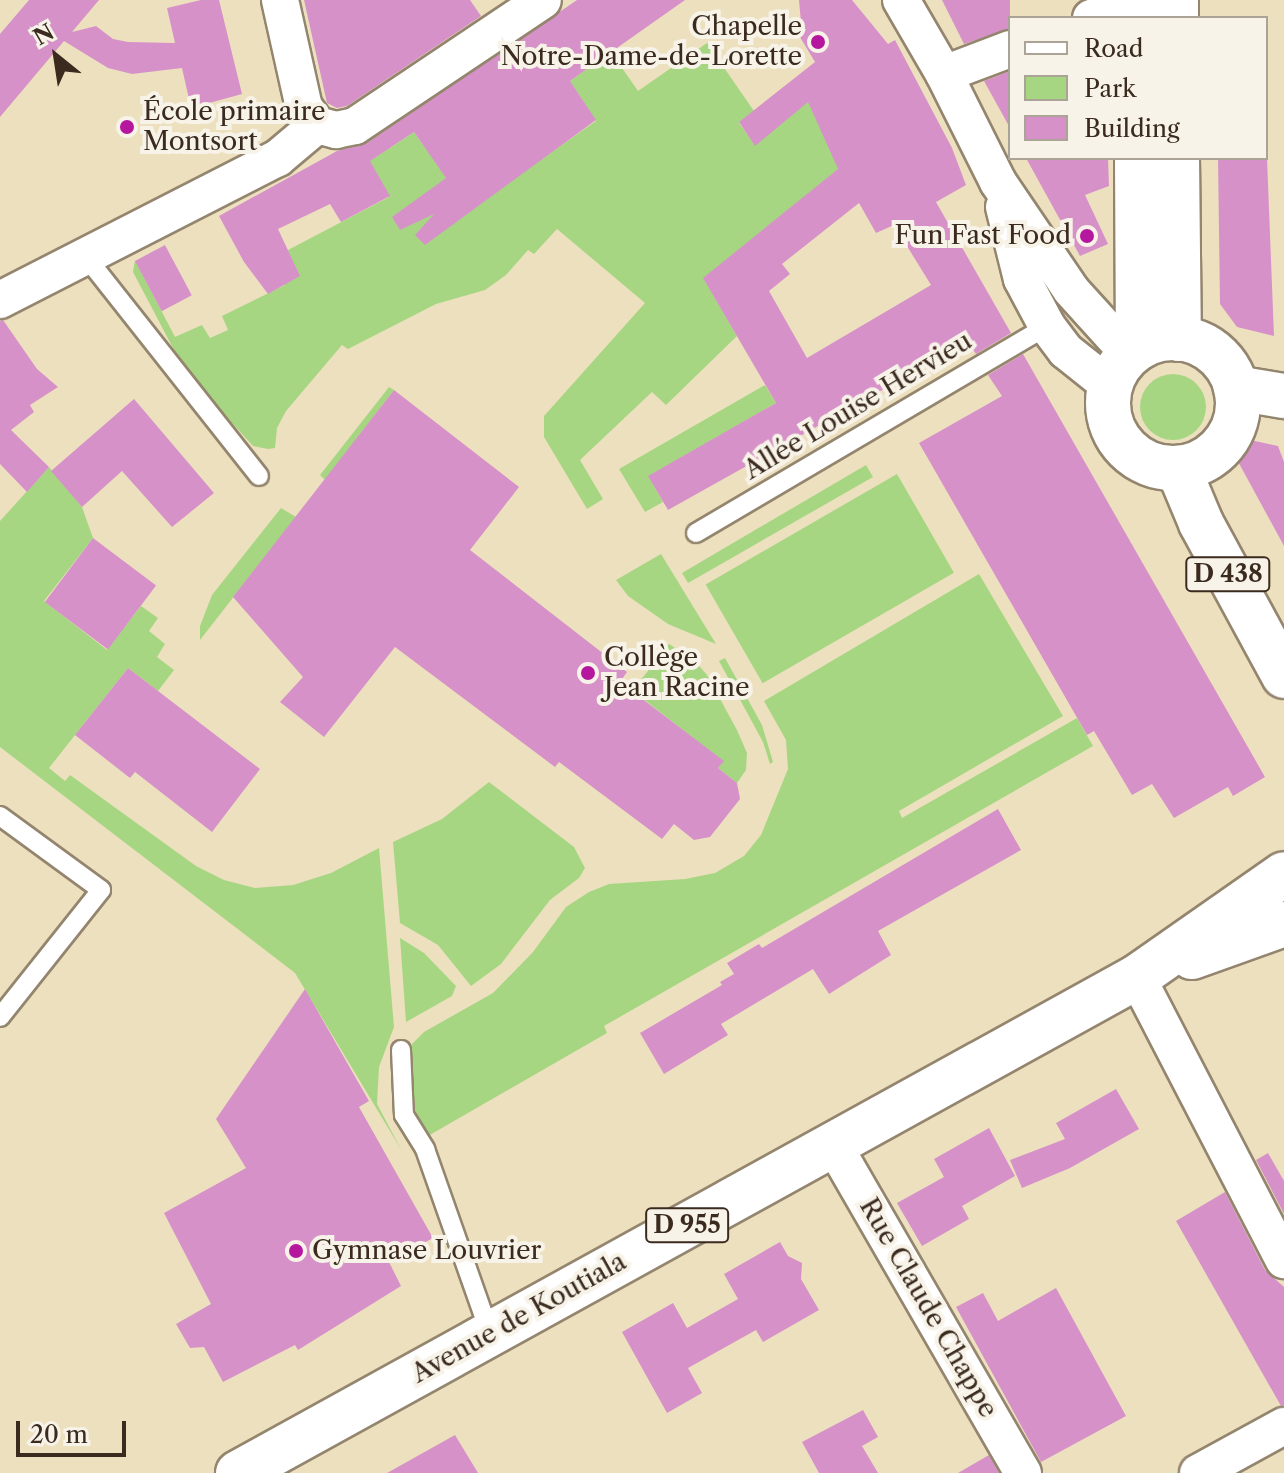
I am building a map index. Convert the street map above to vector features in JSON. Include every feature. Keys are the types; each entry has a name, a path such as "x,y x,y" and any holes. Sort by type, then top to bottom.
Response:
{"main road":[{"path":"1137,160 1139,357"},
{"path":"1139,357 1209,349 1230,373 1236,388 1238,411 1225,441 1200,463 1178,468 1157,467 1138,459 1123,445 1110,417 1139,357 1177,160"},
{"path":"1236,388 1284,396"},
{"name":"D 438","path":"1178,468 1201,523 1284,676"},
{"name":"Avenue de Koutiala","path":"238,1473 1137,977 1284,874"},
{"name":"Avenue de Koutiala","path":"1137,977 1284,924"}],"street":[{"path":"280,0 304,107 317,125 336,130 355,126 543,0"},
{"path":"901,0 944,74 998,182 1071,290 1139,357"},
{"path":"1096,16 1136,0"},
{"path":"944,74 1008,50"},
{"path":"0,300 278,158 317,125"},
{"path":"998,182 1022,279 1047,326 1066,351 1139,357"},
{"path":"1137,977 1284,1260"},
{"name":"Rue Claude Chappe","path":"833,1144 1023,1473"},
{"path":"1198,1473 1284,1426"}],"lane":[{"path":"86,257 259,476"},
{"name":"Allée Louise Hervieu","path":"696,533 1047,326"},
{"path":"0,816 101,890 0,1017"},
{"path":"401,1050 404,1115 425,1149 491,1334"}],"green space":[{"path":"707,43 754,111 739,123 755,145 827,81 886,130 704,279 737,336 666,405 652,392 580,460 603,499 587,509 544,437 544,416 645,303 557,229 534,254 528,250 506,275 485,290 436,304 348,349 342,345 286,411 277,428 275,448 268,449 253,446 185,371 133,272 135,260 175,337 202,325 210,338 228,330 222,316 285,285 269,260 389,197 359,142 378,131 390,148 414,132 426,149 540,160 596,121 570,81 611,52 638,91"},
{"path":"1173,374 1186,377 1196,384 1203,394 1206,407 1203,420 1196,430 1186,437 1173,440 1160,437 1150,430 1143,420 1140,407 1143,394 1150,384 1160,377"},
{"path":"765,385 776,403 649,476 663,502 645,512 619,469"},
{"path":"389,387 394,390 325,480 320,475"},
{"path":"866,465 873,477 688,583 682,573"},
{"path":"49,467 82,507 93,538 44,601 107,650 141,606 158,618 149,631 165,644 157,657 174,670 158,691 128,668 49,768 65,781 70,775 196,866 224,880 255,888 293,885 331,873 379,848 394,1027 379,1067 377,1104 402,1151 295,973 0,747 0,521"},
{"path":"897,474 954,573 763,683 706,584"},
{"path":"281,508 296,517 200,640 200,626 212,595"},
{"path":"661,554 716,644 668,624 628,596 616,580"},
{"path":"979,574 1063,716 899,811 902,818 1077,718 1093,746 604,1026 607,1033 428,1136 410,1100 408,1062 412,1044 424,1032 493,993 533,952 566,907 589,892 609,884 685,879 715,873 744,856 761,835 788,769 786,740 764,701"},
{"path":"669,644 695,661 707,675 737,730 747,753 746,770 737,783 718,768 723,761 638,695 615,713"},
{"path":"725,658 762,725 773,762 770,764 763,742 719,661"},
{"path":"489,782 574,847 585,868 579,878 550,900 501,964 471,986 438,945 400,923 393,842 442,819"},
{"path":"400,938 424,953 456,986 452,996 406,1022"}],"building":[{"path":"29,0 99,0 72,32 96,26 113,39 175,43 167,8 201,0 219,0 242,94 191,108 182,68 132,74 108,68 64,41 0,117 0,34"},
{"path":"304,0 470,0 481,16 347,106 337,108 327,103"},
{"path":"577,0 685,0 570,81 596,120 425,245 415,235 434,214 400,230 392,217 446,178 414,132 370,161 390,196 341,222 330,204 278,229 300,276 268,294 244,262 219,216 337,151 367,143"},
{"path":"799,0 852,0 888,44 895,40 952,148 966,185 936,202 1011,333 976,354 968,342 668,510 648,476 776,403 703,278 838,169 808,102 755,146 739,122 815,62 794,27 801,23","holes":["859,203 876,233 894,225 931,285 807,358 769,291 790,274 782,264"]},
{"path":"942,0 1010,0 1008,30 964,44"},
{"path":"1008,72 1008,124 984,81"},
{"path":"1027,160 1108,160 1109,186 1085,195 1108,244 1080,256"},
{"path":"1218,160 1267,160 1274,336 1237,327 1220,304"},
{"path":"165,245 192,295 162,311 135,261"},
{"path":"3,320 37,369 58,387 30,405 34,412 11,430 49,467 27,492 0,464 0,321"},
{"path":"1023,354 1265,777 1233,796 1228,787 1174,818 1152,784 1132,795 1094,731 1087,735 919,443 1002,396 988,375"},
{"path":"394,390 519,487 470,550 627,672 620,682 724,761 718,768 737,783 740,799 710,837 694,840 674,824 662,839 559,762 555,767 395,647 324,737 280,702 303,677 233,597"},
{"path":"134,399 214,493 172,527 122,471 82,507 51,471"},
{"path":"1223,434 1278,446 1284,462 1284,546"},
{"path":"93,538 156,586 108,649 45,602"},
{"path":"128,668 260,769 212,832 135,772 130,778 75,735"},
{"path":"998,809 1021,850 878,931 891,955 829,994 813,969 721,1024 728,1035 664,1074 640,1033 722,985 720,982 734,974 727,963 759,944 762,948"},
{"name":"Gymnase Louvrier","path":"305,989 369,1101 359,1107 433,1238 389,1262 401,1286 298,1350 295,1345 223,1382 204,1347 190,1348 176,1324 211,1304 164,1213 246,1168 216,1119"},
{"path":"1116,1089 1139,1129 1070,1168 1022,1188 1010,1160 1065,1139 1056,1123"},
{"path":"989,1128 1015,1176 962,1206 969,1219 922,1246 897,1203 944,1177 934,1159"},
{"path":"1268,1153 1284,1181 1284,1214 1256,1160"},
{"path":"1225,1192 1265,1270 1284,1287 1284,1405 1281,1406 1176,1221"},
{"path":"780,1242 788,1256 802,1263 801,1279 819,1310 763,1342 756,1330 688,1368 702,1393 667,1413 622,1332 673,1303 687,1328 738,1299 724,1274"},
{"path":"1056,1288 1126,1416 1041,1462 956,1307 983,1293 998,1321"},
{"path":"863,1410 878,1437 862,1446 878,1473 819,1473 802,1442"},
{"path":"455,1435 478,1473 387,1473"},
{"path":"989,1455 999,1473 958,1473"}],"place":[{"name":"Chapelle Notre-Dame-de-Lorette","path":"818,42"},
{"name":"École primaire Montsort","path":"127,127"},
{"name":"Fun Fast Food","path":"1087,236"},
{"name":"Collège Jean Racine","path":"588,673"},
{"name":"Gymnase Louvrier","path":"296,1251"}]}
